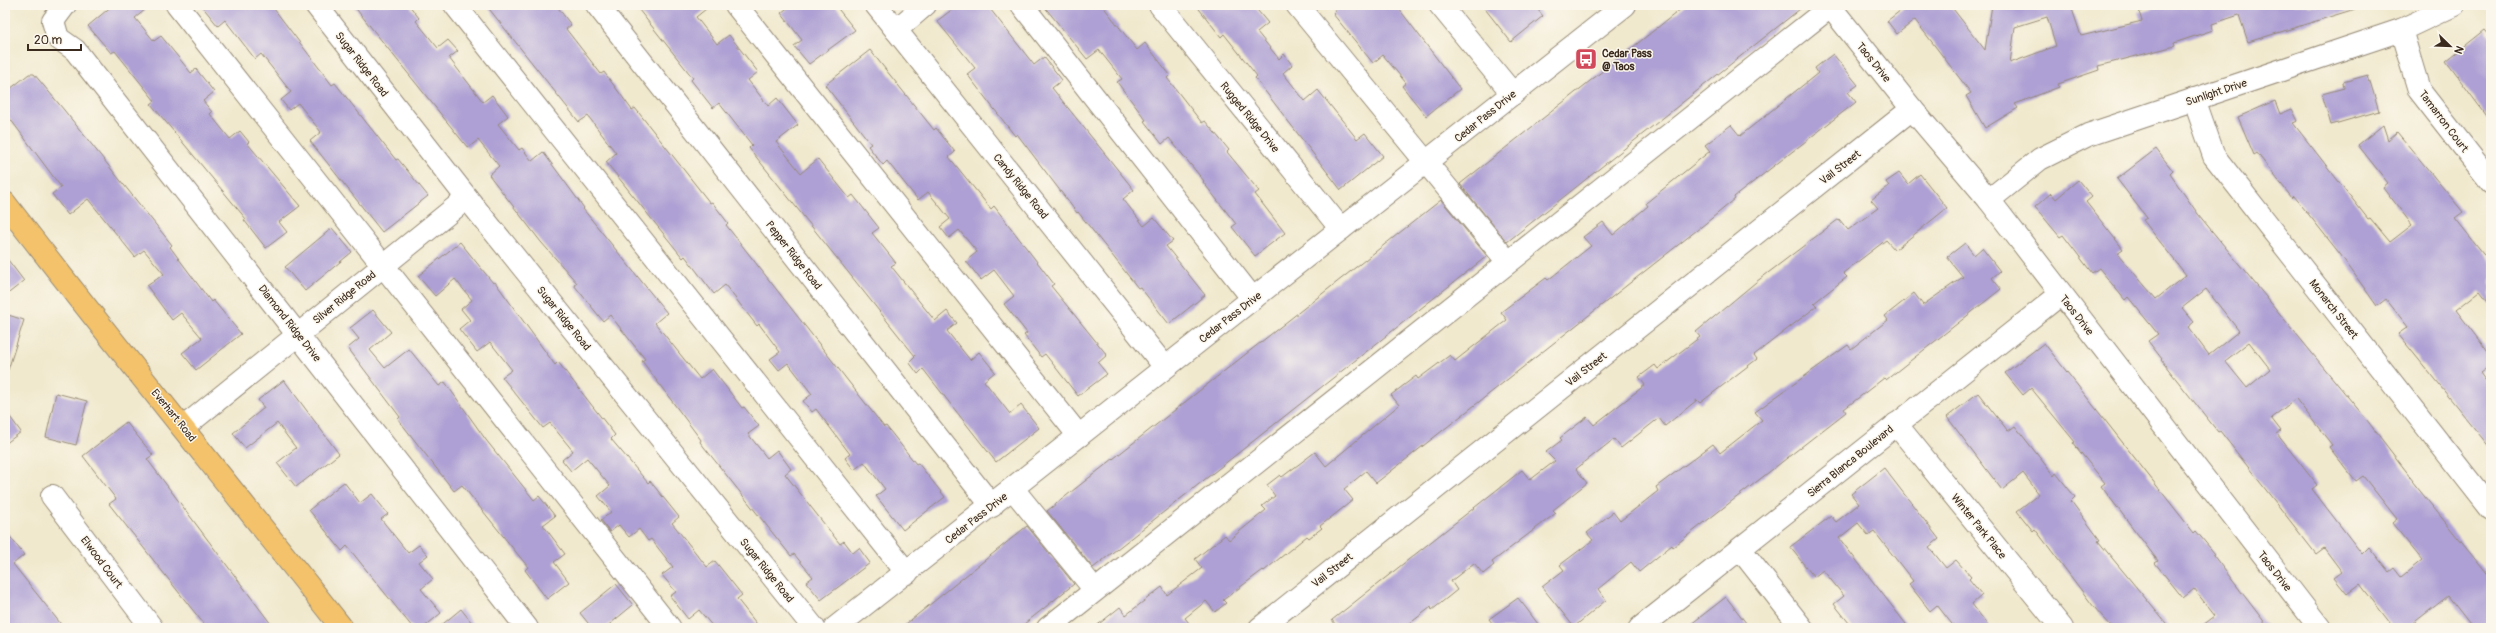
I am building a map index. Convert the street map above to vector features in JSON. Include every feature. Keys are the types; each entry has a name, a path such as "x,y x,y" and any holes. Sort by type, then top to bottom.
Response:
{"main road":[{"name":"Everhart Road","path":"5,203 102,329 184,427 342,628"}],"street":[{"path":"177,5 670,628"},
{"name":"Sugar Ridge Road","path":"316,5 467,198 814,628"},
{"path":"455,5 907,573"},
{"name":"Pepper Ridge Road","path":"597,5 992,506"},
{"path":"736,5 1078,436"},
{"name":"Candy Ridge Road","path":"876,5 1165,367"},
{"path":"896,30 925,5"},
{"path":"1022,5 1253,299"},
{"name":"Rugged Ridge Drive","path":"1160,5 1341,229"},
{"path":"1297,5 1508,262"},
{"path":"1440,5 1513,94"},
{"name":"Cedar Pass Drive","path":"835,628 992,506 1165,367 1427,162 1624,5"},
{"name":"Sunlight Drive","path":"1989,200 2040,159 2088,135 2401,30 2454,5"},
{"path":"1048,628 1830,6"},
{"name":"Taos Drive","path":"1830,6 1912,109 1989,200 2320,628"},
{"name":"Diamond Ridge Drive","path":"59,13 58,38 75,50 299,334 527,628"},
{"name":"Tamarron Court","path":"2401,30 2418,90 2491,182"},
{"name":"Monarch Street","path":"2194,99 2214,156 2491,509"},
{"name":"Vail Street","path":"1260,628 1912,109"},
{"name":"Silver Ridge Road","path":"184,427 467,198"},
{"name":"Sierra Blanca Boulevard","path":"1640,628 1741,550 1896,424 2061,294"},
{"name":"Winter Park Place","path":"1896,424 2062,628"},
{"path":"1013,488 1095,590"},
{"name":"Elwood Court","path":"52,496 152,628"},
{"path":"1741,550 1802,628"}],"building":[{"path":"113,5 151,5 135,18 154,41 161,36 191,73 196,69 214,92 203,101 212,112 210,114 230,139 240,131 249,142 247,143 300,206 279,222 287,232 266,248 244,220 246,219 151,104 155,101 115,51 111,53 88,26"},
{"path":"201,5 271,5 332,85 335,83 396,160 398,159 428,196 382,232 310,141 321,132 298,103 289,110 281,100 291,92 261,54 255,59 225,20 218,26"},
{"path":"353,5 409,5 419,18 416,21 438,48 448,40 458,51 449,58 483,102 492,95 508,116 498,124 519,150 522,148 532,161 543,152 584,208 583,209 667,313 655,323 700,379 712,369 742,408 744,407 759,426 748,434 767,458 777,450 791,469 785,474 840,544 844,541 853,553 859,548 870,563 821,600 806,582 813,577 794,554 791,556 700,442 701,440 642,361 645,359 610,315 603,321 574,285 577,283 541,242 489,175 499,166 478,140 468,148"},
{"path":"486,5 556,5 571,25 566,29 601,74 604,72 632,110 635,108 710,203 712,202 728,223 726,225 884,427 886,426 916,464 918,463 945,497 903,530 876,496 885,489 864,462 854,470 845,458 850,454 816,409 812,412 803,401 812,394 788,363 779,370 770,359 780,352 759,324 757,326 725,285 714,294 685,256 683,258 606,162 616,153 588,116 579,122"},
{"path":"635,5 711,5 696,17 717,44 729,35 758,72 748,80 768,106 777,98 798,125 776,142 801,173 818,159 849,198 853,195 879,228 872,233 896,263 891,266 935,321 947,311 957,323 947,331 970,360 979,352 995,372 984,381 1010,414 1021,405 1039,428 996,462 923,369 918,374 909,362 915,356 749,148 752,145 719,103 713,108 691,80 693,78"},
{"path":"791,5 835,5 855,30 809,64 794,46 802,40 781,13"},
{"path":"958,5 987,5 1034,65 1044,57 1062,80 1052,88 1134,190 1123,199 1144,226 1154,218 1173,241 1166,246 1205,295 1169,324 1140,287 1138,288 1078,212 1077,213 1017,134 1015,136 967,74 975,68 937,21"},
{"path":"1043,5 1102,5 1137,50 1145,43 1170,75 1167,78 1202,123 1205,121 1229,150 1227,152 1259,191 1255,194 1285,233 1255,256 1232,227 1236,224 1169,138 1162,144 1144,121 1146,120 1117,82 1122,79 1099,50 1087,59"},
{"path":"1196,5 1253,5 1268,23 1257,32 1279,59 1284,54 1292,65 1283,73 1305,101 1318,90 1357,139 1365,133 1383,156 1341,190 1255,78 1257,76 1224,34 1221,37"},
{"path":"1332,5 1396,5 1460,89 1426,116 1402,86 1406,83 1383,55 1373,63 1333,14 1336,11"},
{"path":"1482,5 1534,5 1543,16 1511,42"},
{"path":"1686,5 1805,5 1507,242 1460,184"},
{"path":"1903,5 1950,5 1985,50 1992,5 2074,5 2075,9 2072,9 2081,36 2142,21 2139,12 2165,5 2355,5 2355,9 2248,42 2239,15 2212,24 2213,30 2174,43 2175,46 2098,66 2099,70 2058,84 2059,87 2015,104 2018,108 1985,128 1966,96 1971,93 1915,20 1897,34 1887,21 1905,7","holes":["2047,17 2056,46 2010,63 2015,27"]},
{"path":"2485,30 2491,37 2491,122 2446,61"},
{"path":"870,50 934,130 936,128 955,152 949,157 991,209 994,206 1054,284 1051,286 1107,355 1098,363 1107,374 1078,396 1045,354 1041,357 1024,335 1027,333 1004,304 1014,296 994,270 981,280 966,261 977,252 959,230 949,238 940,227 950,219 928,192 918,200 887,161 883,165 868,146 871,144 825,85"},
{"path":"1833,54 1858,85 1848,92 1856,102 1734,197 1735,199 1706,223 1376,483 1366,471 1344,489 1353,500 1320,526 1322,528 1309,538 1307,536 1264,571 1263,570 1223,600 1226,603 1215,612 1206,601 1185,618 1193,628 1094,628 1120,607 1126,615 1162,587 1167,595 1202,568 1195,559 1225,535 1229,540 1266,510 1262,506 1275,496 1267,485 1280,475 1282,477 1315,452 1326,466 1399,405 1391,395 1416,376 1418,379 1450,355 1455,361 1507,320 1501,312 1546,278 1548,280 1591,246 1583,237 1603,222 1613,235 1648,206 1646,203 1710,151 1705,145 1731,125 1740,136 1818,73 1815,68"},
{"path":"29,74 34,74 64,110 172,245 170,247 211,302 213,300 241,334 196,370 182,353 202,338 181,313 172,320 147,286 164,274 144,250 135,257 88,199 68,215 52,194 61,187 5,112 5,93"},
{"path":"2368,75 2379,111 2331,125 2322,94 2344,88 2343,82"},
{"path":"2275,101 2280,114 2292,109 2298,121 2293,123 2368,219 2370,218 2390,242 2412,225 2383,187 2388,183 2358,145 2383,125 2388,140 2397,132 2463,212 2455,218 2491,263 2491,305 2480,291 2456,310 2491,356 2491,365 2480,373 2491,388 2491,449 2398,334 2408,327 2386,299 2377,306 2340,254 2294,196 2292,198 2257,153 2254,155 2238,117"},
{"path":"2156,149 2173,171 2170,174 2198,214 2366,419 2413,480 2412,481 2491,579 2491,622 2483,628 2473,628 2448,596 2407,628 2394,628 2360,584 2347,594 2334,578 2342,572 2324,548 2316,554 2220,431 2218,432 2161,360 2162,359 2148,341 2158,334 2128,297 2125,300 2099,268 2092,273 2063,235 2060,237 2035,207 2051,193 2056,199 2078,180 2092,197 2086,202 2123,249 2117,253 2156,299 2186,275 2143,220 2147,218 2117,179","holes":["2206,289 2239,331 2209,355 2188,327 2194,322 2182,308","2249,342 2270,369 2247,388 2225,361","2296,399 2332,445 2329,447 2356,481 2363,476 2397,519 2392,523 2422,560 2401,577 2394,568 2389,572 2369,547 2362,554 2312,489 2317,485 2277,434 2281,431 2271,418"]},
{"path":"1899,173 1908,184 1920,174 1947,208 1895,250 1886,240 1843,273 1847,277 1814,303 1817,306 1754,355 1757,359 1700,403 1697,400 1665,426 1659,418 1621,448 1614,439 1576,469 1587,483 1553,510 1556,513 1492,562 1494,565 1483,574 1474,563 1451,581 1457,590 1432,610 1431,607 1404,628 1338,628 1332,620 1522,470 1530,480 1555,461 1546,452 1562,440 1560,438 1587,417 1594,425 1645,385 1639,377 1655,365 1658,369 1700,337 1696,332 1756,282 1839,219 1848,230 1878,208 1871,200 1889,186 1886,182"},
{"path":"1441,200 1487,256 1093,568 1047,511"},
{"path":"332,228 352,252 305,291 285,267"},
{"path":"460,242 493,283 495,282 555,365 558,362 615,435 611,439 648,483 650,481 679,517 672,523 707,567 715,561 742,595 737,599 760,628 714,628 699,610 688,619 670,596 676,592 662,575 673,567 651,539 648,541 639,529 629,537 619,525 610,532 601,520 611,512 598,496 610,486 587,458 571,471 562,460 573,451 550,423 543,428 502,377 512,370 490,342 477,352 459,329 470,320 461,309 472,300 455,279 435,296 418,276"},
{"path":"1965,243 1974,255 1982,248 2000,271 1992,278 2001,289 1886,380 1884,378 1844,409 1846,412 1673,547 1672,545 1639,572 1631,562 1598,589 1606,600 1574,627 1542,587 1564,570 1560,565 1593,540 1587,533 1613,512 1620,521 1658,491 1656,487 1713,444 1720,453 1762,420 1755,412 1848,345 1851,349 1888,320 1885,316 1914,293 1923,305 1963,277 1947,257"},
{"path":"5,256 24,281 5,296"},
{"path":"373,310 391,332 370,350 385,368 409,349 439,386 445,382 486,440 534,500 539,496 555,516 543,525 565,554 554,562 569,582 547,599 525,570 528,567 462,485 454,491 398,419 400,417 348,348 359,339 350,328"},
{"path":"5,314 24,320 8,370 5,369"},
{"path":"2044,343 2194,533 2196,531 2215,554 2213,555 2269,628 2199,628 2215,616 2194,589 2183,598 2155,563 2158,561 2101,486 2105,483 2073,443 2075,442 2031,388 2023,395 2005,373"},
{"path":"284,380 339,454 296,487 277,463 296,448 277,423 245,448 233,433 264,408 258,400"},
{"path":"56,393 87,401 76,445 46,437"},
{"path":"1978,393 2008,431 2015,426 2054,476 2056,473 2075,497 2071,501 2100,540 2098,541 2170,628 2113,628 2094,607 2035,529 2033,531 2017,511 2039,494 2023,473 2002,490 1947,417"},
{"path":"5,410 21,432 5,444"},
{"path":"126,422 153,455 147,459 274,628 207,628 109,504 116,499 83,456"},
{"path":"1884,468 1939,539 1929,547 1946,568 1956,560 1971,577 1969,579 1982,595 1972,604 1990,628 1955,628 1937,605 1930,611 1909,584 1913,581 1874,531 1868,535 1858,523 1839,538 1909,628 1853,628 1834,604 1844,596 1823,570 1814,577 1790,547 1831,516 1836,522 1859,504 1851,494"},
{"path":"344,482 360,503 372,494 388,514 381,519 408,553 419,545 428,555 419,562 433,579 421,589 441,613 423,628 413,628 347,546 342,551 309,510"},
{"path":"1027,526 1074,584 1019,628 901,628"},
{"path":"5,530 24,555 13,564 64,628 5,628"},
{"path":"616,584 633,605 605,628 592,628 580,613"},
{"path":"1726,597 1750,628 1686,628"},
{"path":"1518,598 1541,628 1496,628 1489,619"},
{"path":"461,609 476,628 438,628"}],"place":[{"name":"Cedar Pass @ Taos","path":"1586,59"}]}
